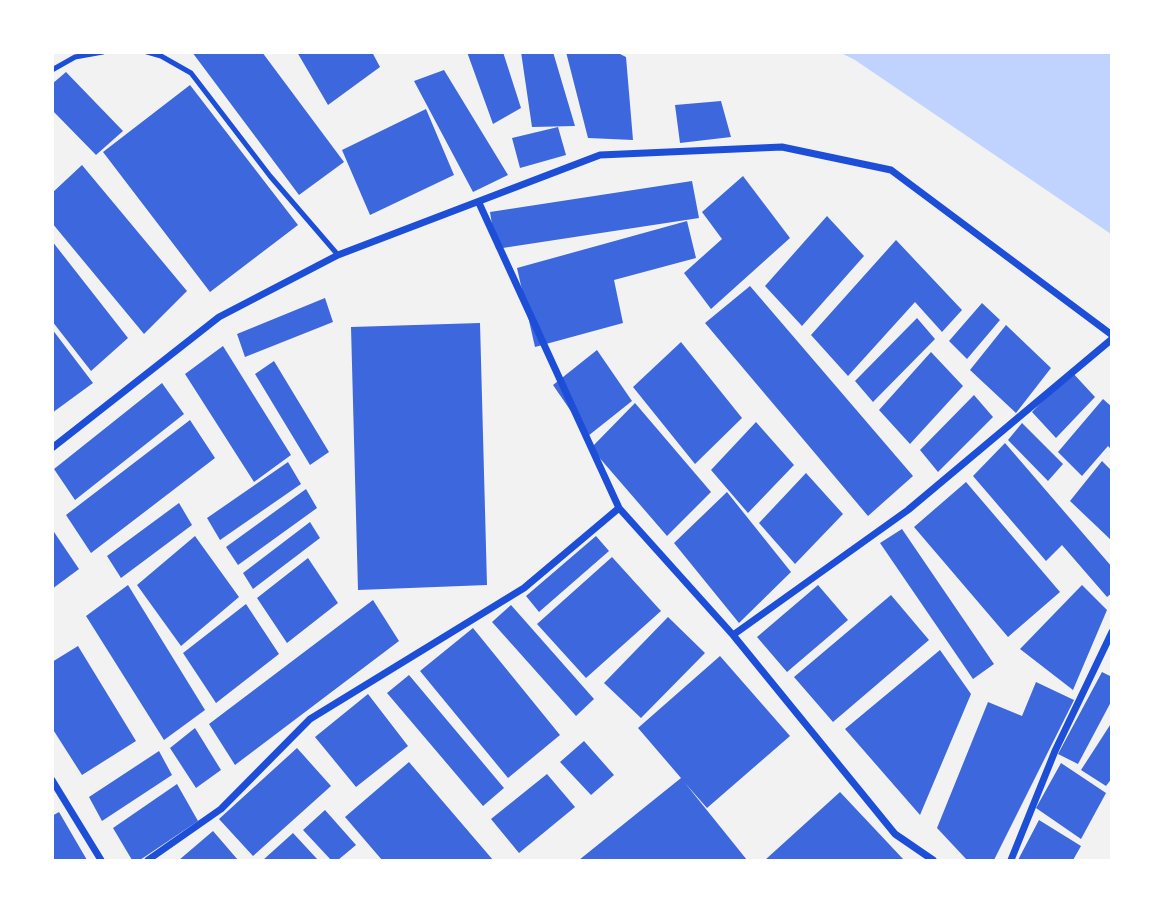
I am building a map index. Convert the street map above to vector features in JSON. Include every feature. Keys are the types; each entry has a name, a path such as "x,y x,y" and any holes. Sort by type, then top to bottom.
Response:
{"street":[{"path":"52,448 219,317 338,255 600,155 782,147 891,170 1111,337 908,510 733,635"},
{"path":"479,203 619,509 733,635 895,834 933,860"},
{"path":"148,860 221,809 310,719 524,588 619,509"},
{"path":"1010,860 1055,751 1111,632"},
{"path":"52,780 101,860"}],"lane":[{"path":"52,69 75,57 103,52"},
{"path":"147,52 161,56 191,73 270,176 338,255"}],"water":[{"path":"841,53 1111,53 1111,234 855,60"}],"building":[{"path":"192,52 262,52 344,162 299,195"},
{"path":"297,52 372,52 380,67 328,105"},
{"path":"467,52 503,52 521,108 493,124"},
{"path":"521,52 553,52 575,126 532,127"},
{"path":"566,52 616,52 626,57 633,140 588,138"},
{"path":"444,70 508,175 473,192 414,81"},
{"path":"66,72 123,131 96,155 52,110 52,84"},
{"path":"190,85 298,225 210,292 103,152"},
{"path":"721,101 731,137 680,143 675,105"},
{"path":"426,109 454,175 370,215 342,150"},
{"path":"558,127 566,155 520,168 512,138"},
{"path":"82,165 187,291 144,334 52,223 52,193"},
{"path":"743,176 790,238 711,309 684,273 722,239 702,212"},
{"path":"692,181 699,218 496,249 490,212"},
{"path":"827,216 864,256 802,326 765,286"},
{"path":"687,221 696,258 614,280 623,323 535,347 517,268"},
{"path":"896,240 962,310 942,332 915,302 848,376 811,335"},
{"path":"52,241 128,338 91,371 52,321"},
{"path":"750,286 913,476 868,516 705,323"},
{"path":"325,298 333,322 245,357 237,334"},
{"path":"982,303 1000,320 967,359 949,341"},
{"path":"917,318 935,339 873,402 855,381"},
{"path":"480,323 487,585 358,590 351,327"},
{"path":"1006,325 1051,368 1016,413 970,370"},
{"path":"52,329 93,383 52,413"},
{"path":"681,342 742,418 695,464 633,387"},
{"path":"223,346 291,455 254,482 185,374"},
{"path":"597,350 632,401 588,436 553,385"},
{"path":"931,352 963,386 910,444 879,410"},
{"path":"274,361 329,452 310,465 255,374"},
{"path":"1071,371 1095,397 1056,438 1032,412"},
{"path":"162,383 184,414 75,500 54,469"},
{"path":"974,395 993,417 938,472 920,450"},
{"path":"1103,399 1112,407 1112,450 1108,446 1082,476 1058,452"},
{"path":"635,403 711,492 667,536 591,448"},
{"path":"190,420 215,458 91,553 66,515"},
{"path":"756,422 794,465 748,513 711,470"},
{"path":"1022,423 1063,464 1048,481 1008,440"},
{"path":"1005,443 1112,567 1112,593 1107,597 1062,545 1046,561 973,476"},
{"path":"1102,461 1112,471 1112,541 1070,501"},
{"path":"288,462 301,484 220,540 207,518"},
{"path":"806,473 843,514 795,564 759,523"},
{"path":"966,482 1060,592 1008,637 914,527"},
{"path":"306,489 317,508 238,565 226,547"},
{"path":"727,492 791,572 739,623 674,543"},
{"path":"179,503 192,525 121,578 107,556"},
{"path":"310,522 320,538 253,589 243,573"},
{"path":"52,529 79,569 52,589"},
{"path":"902,529 994,664 973,679 880,543"},
{"path":"195,536 239,597 181,646 137,585"},
{"path":"596,536 609,551 539,612 526,596"},
{"path":"612,557 661,611 586,678 537,624"},
{"path":"308,558 338,603 287,643 257,598"},
{"path":"128,585 205,710 164,740 86,616"},
{"path":"818,585 848,620 787,672 757,637"},
{"path":"1082,585 1107,610 1073,690 1020,649"},
{"path":"891,595 929,640 833,722 794,677"},
{"path":"373,600 399,641 235,765 209,724"},
{"path":"246,604 279,654 216,703 183,653"},
{"path":"511,605 594,699 576,716 492,622"},
{"path":"668,617 705,653 641,718 604,683"},
{"path":"473,628 560,735 508,778 420,671"},
{"path":"78,646 136,741 82,775 52,728 52,662"},
{"path":"940,650 971,694 920,815 845,729"},
{"path":"720,656 790,736 707,808 685,783 747,860 579,860 681,778 638,728"},
{"path":"1102,672 1112,677 1112,700 1078,764 1058,754"},
{"path":"409,675 504,788 483,806 387,693"},
{"path":"1036,682 1074,700 994,860 967,860 937,828 988,702 1022,716"},
{"path":"368,694 408,746 356,787 315,737"},
{"path":"1112,722 1112,778 1106,786 1081,770"},
{"path":"195,728 221,770 196,788 170,748"},
{"path":"584,741 614,775 591,795 560,762"},
{"path":"297,748 331,786 253,856 219,819"},
{"path":"159,751 172,775 102,821 89,797"},
{"path":"409,762 493,860 382,860 345,817"},
{"path":"1061,763 1106,793 1081,839 1036,808"},
{"path":"547,774 575,807 519,853 491,819"},
{"path":"177,784 198,821 140,860 132,860 113,828"},
{"path":"840,792 904,860 765,860"},
{"path":"325,810 356,845 338,860 331,860 303,830"},
{"path":"59,812 87,860 52,860 52,816"},
{"path":"1039,820 1081,846 1073,860 1018,860"},
{"path":"213,831 238,860 179,860"},
{"path":"293,833 318,860 263,860"}]}
